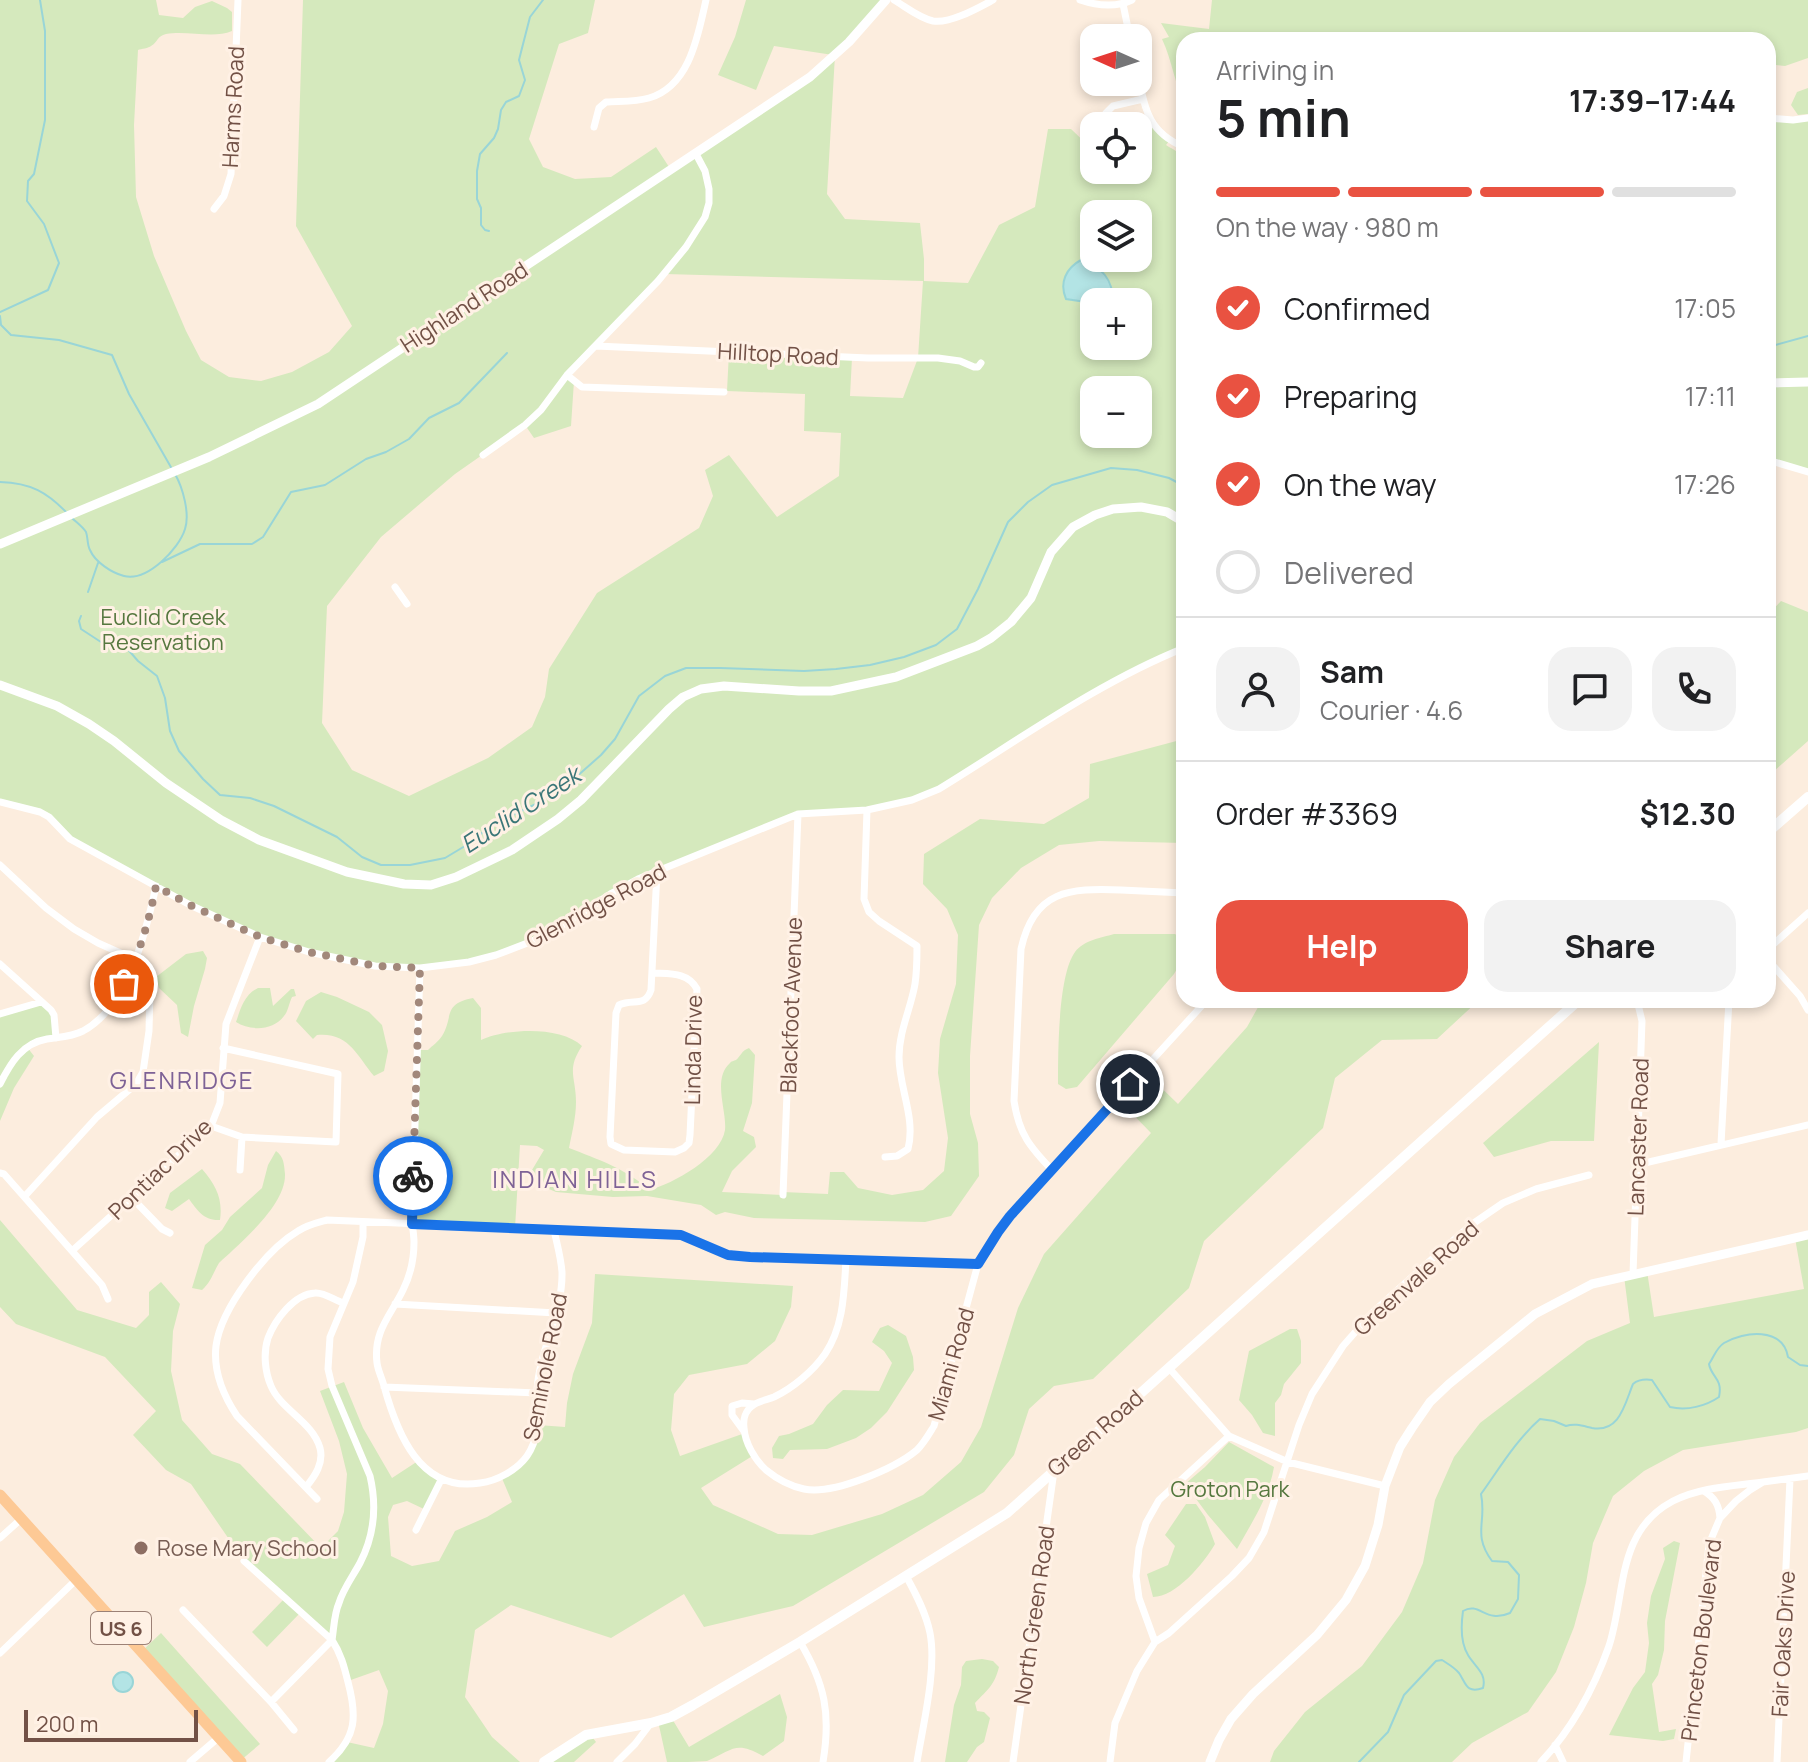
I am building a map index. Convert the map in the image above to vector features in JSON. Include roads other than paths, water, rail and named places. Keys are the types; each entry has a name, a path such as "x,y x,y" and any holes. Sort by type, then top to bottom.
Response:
{"main road":[{"path":"1776,825 1808,797"},
{"name":"Green Road","path":"544,1762 586,1735 671,1717 800,1642 1007,1513 1570,1008"},
{"name":"US 6","path":"0,1495 241,1762"}],"street":[{"name":"Harms Road","path":"214,209 224,196 231,174 238,0"},
{"path":"594,127 599,108 606,102 652,98 668,88 687,65 706,0"},
{"name":"Highland Road","path":"0,544 209,457 318,404 810,77 849,42 886,0"},
{"path":"894,0 935,22 969,12 993,0"},
{"path":"1080,0 1101,5 1123,4 1132,0"},
{"path":"1123,4 1127,24"},
{"path":"1142,96 1154,126 1163,136 1176,143"},
{"path":"1107,112 1113,106 1143,99"},
{"path":"1776,119 1808,118"},
{"path":"483,455 541,410 567,375 658,281 686,247 705,217 709,189 705,171 696,154"},
{"name":"Hilltop Road","path":"596,346 868,358 938,358 960,361 974,367 981,363"},
{"path":"567,375 582,387 724,392"},
{"path":"1776,383 1808,382"},
{"path":"1776,462 1808,472"},
{"path":"0,685 57,706 89,724 166,783 221,820 259,840 347,872 404,884 431,885 456,877 512,850 558,819 581,800 683,697 701,689 724,686 831,691 896,677 977,646 1011,622 1031,598 1051,552 1073,527 1113,509 1141,507 1167,512 1176,517"},
{"path":"395,587 407,604"},
{"name":"Glenridge Road","path":"0,802 40,812 70,839 190,905 260,937 309,952 375,966 420,968 469,962 530,942 552,932 638,879 798,814 867,810 912,800 939,789 1099,689 1146,663 1176,651"},
{"path":"867,810 864,899 869,912 879,921 917,946 915,985 902,1029 899,1055 912,1134 908,1149 897,1156 885,1157"},
{"name":"Blackfoot Avenue","path":"783,1195 798,814"},
{"path":"0,865 46,908 74,929 136,960 145,972 150,991 149,1031 143,1072 136,1084 97,1117 25,1196"},
{"path":"653,973 657,872"},
{"path":"0,1084 14,1059 27,1047 37,1041 76,1034 95,1023 113,1003 136,960 156,886"},
{"path":"1052,1170 1029,1145 1014,1101 1021,949 1025,931 1035,913 1067,892 1086,889 1176,893"},
{"path":"1776,942 1808,913"},
{"name":"Pontiac Drive","path":"73,1250 211,1126 220,1103 226,1024 260,937"},
{"path":"0,964 54,1015 56,1038"},
{"path":"416,1530 441,1480 412,1454 401,1435 377,1365 382,1324 404,1289 413,1259 420,968"},
{"path":"1776,969 1808,1010"},
{"name":"Linda Drive","path":"653,973 684,976 697,989 689,1143 675,1152 624,1150 611,1144 616,1013 619,1005 626,1001 643,1002 648,998 653,973"},
{"path":"0,1014 41,1002"},
{"name":"Miami Road","path":"754,1404 732,1406 732,1415 744,1430 747,1443 760,1465 788,1484 819,1490 840,1487 888,1467 912,1453 934,1426 978,1264 998,1232 1200,1008"},
{"name":"Lancaster Road","path":"1633,1274 1642,1021 1639,1008"},
{"path":"1721,1144 1729,1008"},
{"path":"211,1126 242,1137 336,1142 338,1074 223,1048"},
{"path":"1636,1165 1808,1125"},
{"path":"240,1170 242,1137"},
{"path":"0,1173 73,1250 102,1285 108,1299"},
{"name":"Greenvale Road","path":"1110,1762 1115,1723 1137,1671 1155,1642 1232,1576 1249,1558 1264,1532 1312,1394 1343,1346 1372,1313 1471,1225 1503,1203 1536,1189 1589,1175"},
{"path":"132,1198 162,1229 170,1233"},
{"path":"317,1499 229,1404 217,1374 216,1346 224,1319 245,1283 274,1250 312,1223 327,1220 681,1235 728,1255 978,1264"},
{"path":"271,1702 332,1640 340,1598 366,1549 374,1513 370,1476 332,1386 328,1369 330,1337 353,1282 363,1237 363,1222"},
{"name":"Seminole Road","path":"441,1480 457,1484 485,1483 512,1470 526,1458 533,1444 538,1425 537,1393 544,1352 561,1292 562,1272 554,1230"},
{"path":"1210,1762 1231,1719 1253,1694 1317,1635 1346,1600 1365,1566 1378,1525 1385,1486 1400,1447 1430,1402 1470,1366 1535,1314 1592,1284 1808,1235"},
{"path":"744,1430 749,1409 754,1404 776,1396 802,1378 825,1353 839,1322 846,1260"},
{"path":"306,1487 319,1465 319,1446 313,1435 275,1394 265,1365 268,1338 286,1310 300,1297 320,1293 343,1303"},
{"path":"395,1304 556,1313"},
{"path":"1169,1368 1229,1436 1288,1462 1385,1486"},
{"path":"384,1387 537,1393"},
{"path":"1155,1642 1139,1598 1136,1576 1146,1523 1159,1500 1229,1436"},
{"name":"North Green Road","path":"1013,1762 1055,1469"},
{"path":"1541,1762 1576,1716 1600,1669 1613,1631 1628,1555 1642,1527 1660,1509 1685,1495 1808,1476"},
{"name":"Fair Oaks Drive","path":"1777,1762 1790,1479"},
{"name":"Princeton Boulevard","path":"1686,1762 1709,1544 1720,1518 1736,1501 1763,1482"},
{"name":"Princeton Boulevard","path":"1704,1491 1716,1501 1720,1518"},
{"path":"0,1538 21,1519"},
{"path":"244,1561 332,1640 341,1653 353,1700 354,1717 351,1733 342,1750 329,1762"},
{"path":"906,1576 931,1637 931,1663 917,1762"},
{"path":"0,1653 77,1579"},
{"path":"183,1610 294,1730"},
{"path":"800,1642 826,1701 827,1740 823,1762"},
{"path":"617,1762 651,1723"},
{"path":"190,1762 218,1738"},
{"path":"1555,1745 1563,1762"}],"water":[{"path":"1080,261 1080,272 1102,272 1111,288 1080,288 1080,301 1066,299 1063,287 1071,267"},
{"path":"119,1672 127,1672 133,1682 127,1692 119,1692 113,1686 113,1678"}],"waterway":[{"name":"Euclid Creek","path":"0,312 48,290 59,263 44,224 27,201 28,181 34,174 45,120 45,31 40,0"},
{"path":"489,231 481,225 481,208 477,199 480,154 494,138 506,102 519,96 525,80 519,60 530,17 543,0"},
{"name":"Euclid Creek","path":"0,316 1,325 11,335 59,340 112,355 129,394 172,469"},
{"name":"Euclid Creek","path":"1776,345 1808,336"},
{"path":"162,562 200,544 252,544 263,537 291,492 325,485 366,459 409,439 429,418 459,403 507,353"},
{"name":"Euclid Creek","path":"81,616 81,629 104,644 125,646 157,676 165,698 170,731 179,751 220,795 250,798 274,806 337,837 362,857 381,865 410,865 445,858 475,840 488,827 540,802 575,778 615,739 639,696 665,676 686,668 836,669 904,657 936,645 957,629 1008,522 1028,502 1052,485 1111,468 1137,470 1176,482"},
{"name":"Euclid Creek","path":"72,518 86,532 90,550 104,566 124,576 142,574 169,554 185,529 185,501 175,474"},
{"name":"Euclid Creek","path":"0,482 38,490 68,514"},
{"name":"Euclid Creek","path":"88,592 98,563"},
{"path":"1359,1762 1388,1732 1404,1695 1436,1661 1442,1660 1453,1667 1470,1689 1483,1688 1482,1674 1464,1645 1463,1611 1474,1609 1494,1616 1510,1613 1518,1599 1519,1575 1508,1562 1492,1561 1486,1552 1481,1535 1481,1494 1516,1445 1540,1419 1566,1426 1609,1426 1620,1415 1633,1384 1644,1380 1652,1380 1670,1407 1690,1408 1708,1403 1719,1397 1718,1382 1709,1364 1717,1350 1732,1339 1752,1334 1779,1340 1788,1357 1808,1366"}],"place":[{"name":"Rose Mary School","path":"141,1548"}],"district":[{"name":"GLENRIDGE","path":"182,1079"},
{"name":"INDIAN HILLS","path":"575,1178"}],"park label":[{"name":"Euclid Creek Reservation","path":"163,630"},
{"name":"Groton Park","path":"1230,1489"}]}
